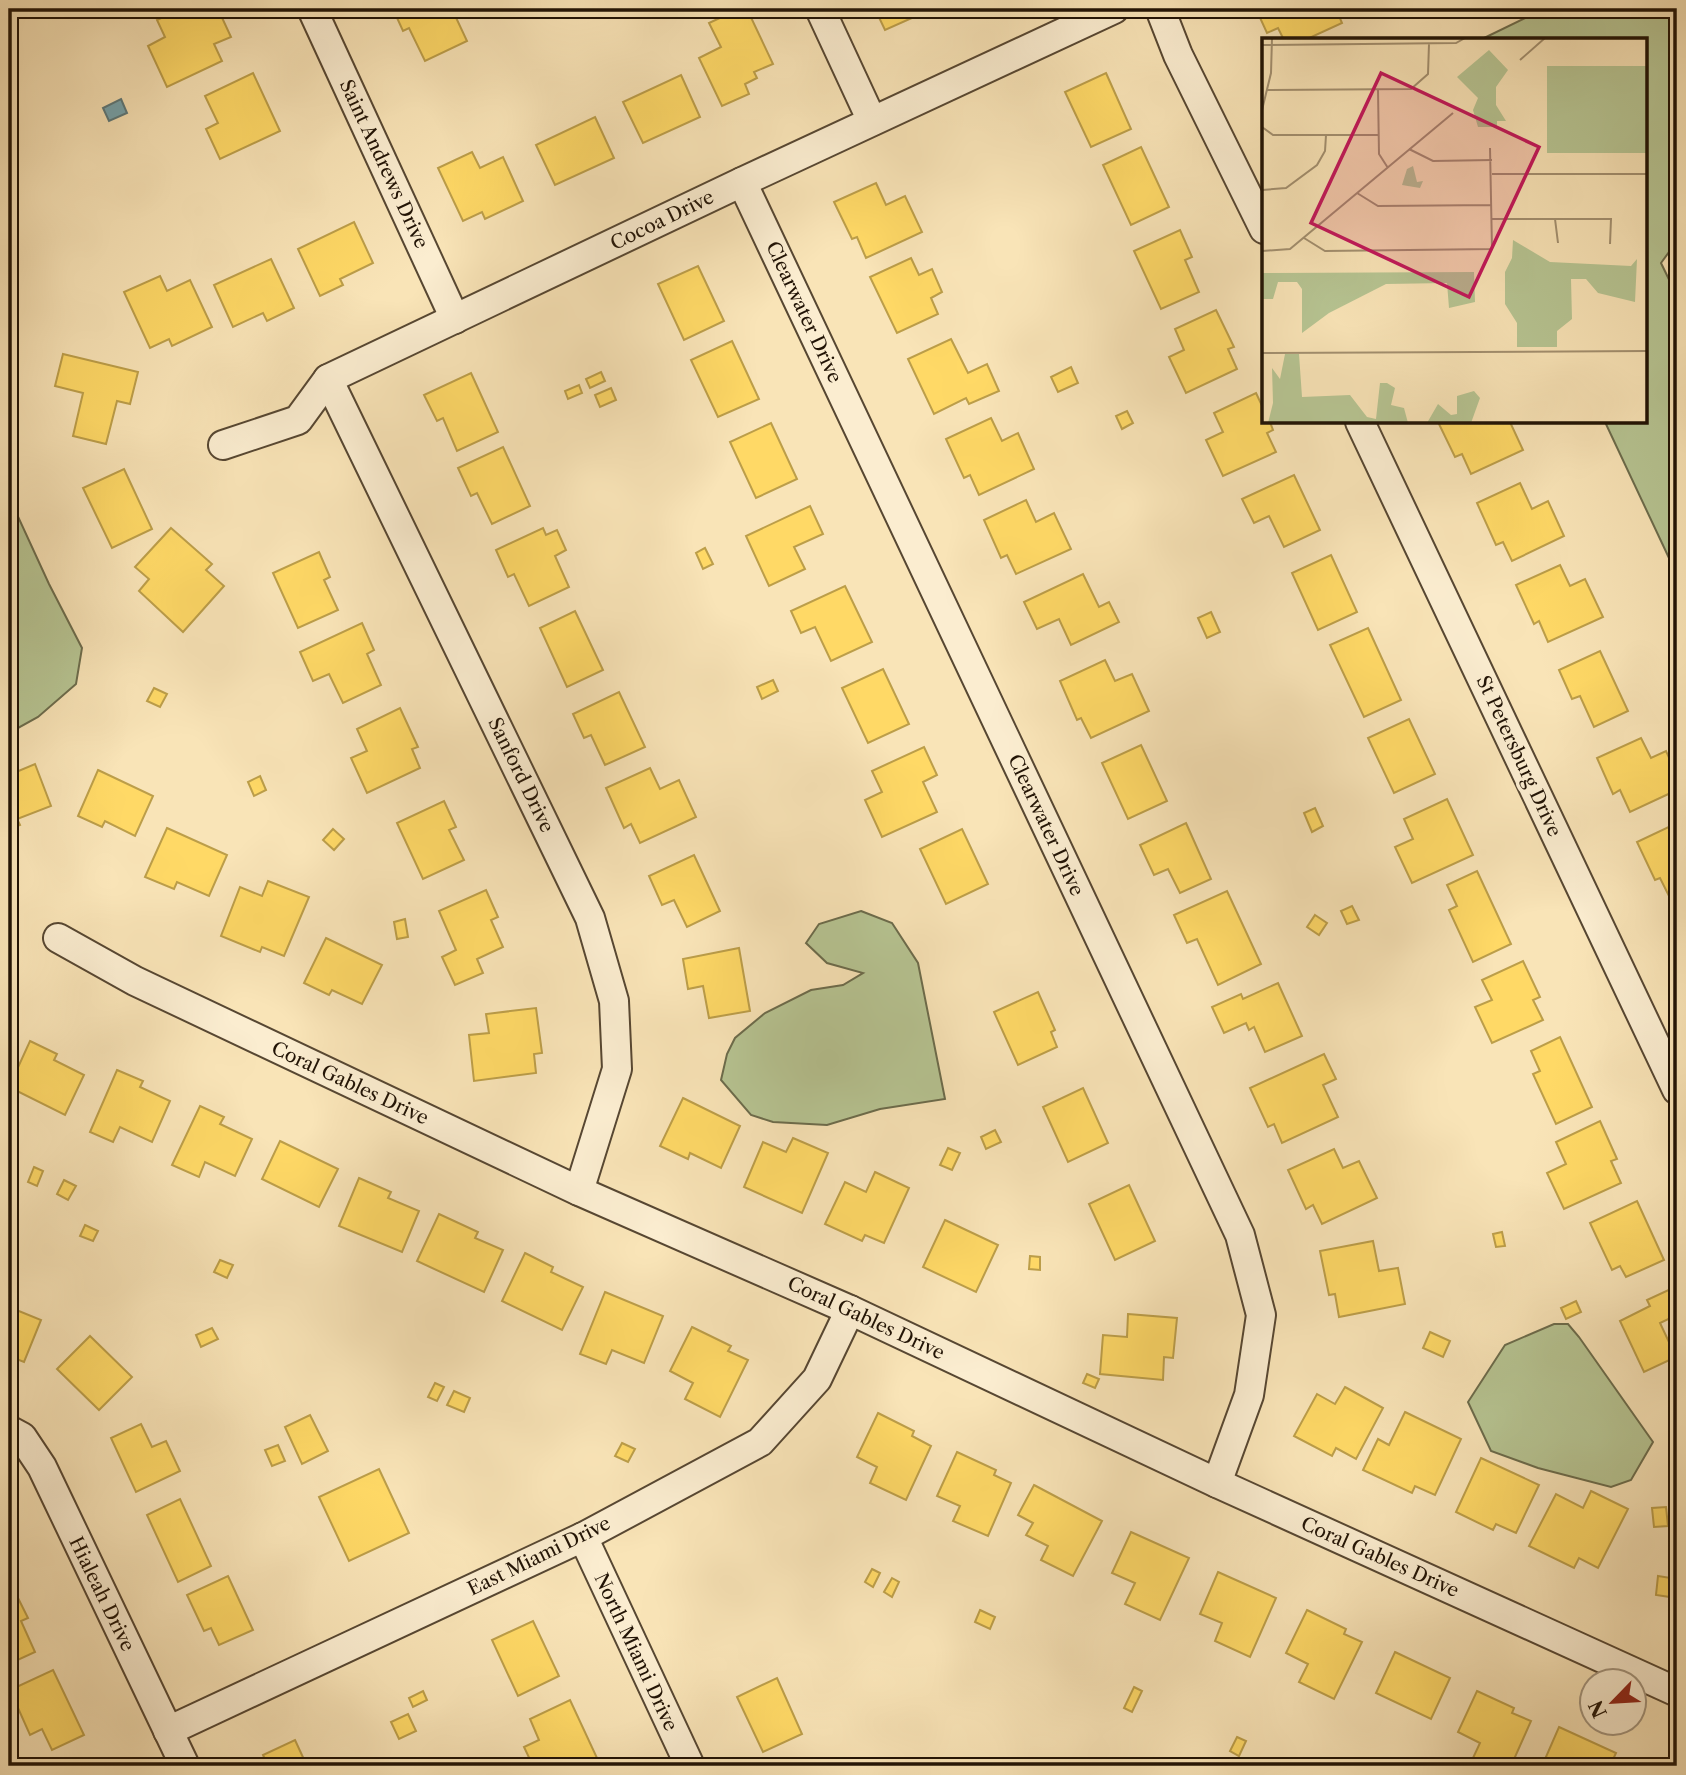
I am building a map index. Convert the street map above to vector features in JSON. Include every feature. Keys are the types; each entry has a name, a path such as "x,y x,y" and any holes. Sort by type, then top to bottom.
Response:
{"street":[{"name":"Saint Andrews Drive","path":"312,9 455,319"},
{"path":"820,9 872,121"},
{"name":"Cocoa Drive","path":"223,445 298,420 328,379 1114,9"},
{"path":"1160,9 1178,55 1262,225"},
{"name":"Clearwater Drive","path":"742,182 1240,1235 1261,1315 1250,1395 1217,1483"},
{"name":"Sanford Drive","path":"328,379 590,918 614,1001 617,1069 579,1191"},
{"name":"St Petersburg Drive","path":"1361,424 1677,1090"},
{"name":"Coral Gables Drive","path":"58,938 148,987 579,1191 850,1310 1217,1483 1677,1692"},
{"name":"East Miami Drive","path":"168,1731 583,1537 760,1442 817,1379 850,1310"},
{"name":"Hialeah Drive","path":"9,1430 22,1437 42,1468 185,1766"},
{"name":"North Miami Drive","path":"583,1537 690,1766"}],"green space":[{"path":"1544,9 1677,9 1677,241 1661,263 1677,296 1677,575 1606,424 1648,424 1648,38 1484,38"},
{"path":"9,497 82,648 76,684 38,717 9,733"},
{"path":"861,911 892,923 918,963 945,1099 880,1109 827,1125 773,1122 751,1115 721,1080 727,1054 735,1038 765,1013 811,990 843,985 863,973 827,963 806,943 819,924"},
{"path":"1554,1324 1568,1324 1579,1337 1653,1442 1631,1480 1611,1487 1538,1468 1491,1451 1468,1402 1505,1345"}],"building: Homes":[{"path":"180,9 218,9 231,37 214,44 222,61 167,87 148,46 165,37 157,20"},
{"path":"393,9 452,9 467,41 425,61 409,28 403,31"},
{"path":"739,9 747,9 773,64 754,72 757,78 745,84 749,94 722,106 699,58 721,47 709,23"},
{"path":"875,9 932,9 885,30"},
{"path":"1256,9 1336,9 1342,23 1309,38 1283,38 1278,28 1267,33"},
{"path":"253,73 280,131 220,159 206,129 218,123 205,96"},
{"path":"1106,73 1131,129 1091,147 1065,92"},
{"path":"681,75 700,117 643,143 623,102"},
{"path":"595,117 614,158 555,185 536,145"},
{"path":"1141,147 1169,207 1131,225 1103,165"},
{"path":"472,152 480,168 503,157 523,201 485,219 482,212 463,221 438,168"},
{"path":"876,183 886,205 905,196 922,232 866,258 857,237 852,239 834,202"},
{"path":"354,222 373,263 340,279 343,285 320,296 298,249"},
{"path":"1180,230 1192,257 1185,260 1199,292 1161,309 1134,251"},
{"path":"911,258 919,275 932,269 942,292 931,298 938,314 897,333 870,277"},
{"path":"271,259 294,308 267,321 263,313 233,327 214,285"},
{"path":"698,266 724,321 684,340 658,284"},
{"path":"160,276 167,291 190,280 212,327 172,346 169,339 150,348 124,292"},
{"path":"1216,310 1234,347 1228,349 1237,369 1186,393 1169,357 1184,350 1175,329"},
{"path":"951,339 968,373 987,364 999,391 969,404 966,398 934,414 908,359"},
{"path":"732,341 759,399 718,417 691,360"},
{"path":"63,354 138,372 130,404 117,401 106,444 73,436 83,393 55,386"},
{"path":"1071,367 1078,383 1058,392 1051,377"},
{"path":"601,372 605,381 590,388 586,379"},
{"path":"471,373 498,432 457,451 443,418 437,421 424,395"},
{"path":"579,385 582,393 568,399 565,391"},
{"path":"611,388 616,400 600,407 595,395"},
{"path":"1256,393 1262,406 1262,424 1271,424 1273,430 1267,433 1276,452 1223,476 1206,440 1223,432 1214,413"},
{"path":"1127,411 1133,423 1122,429 1116,416"},
{"path":"991,418 1002,441 1018,433 1034,469 979,495 970,475 964,478 946,439"},
{"path":"771,423 797,479 756,498 730,442"},
{"path":"1439,424 1511,424 1523,450 1471,474 1462,454 1455,457"},
{"path":"503,447 530,506 492,524 477,493 471,496 458,468"},
{"path":"124,469 152,529 112,548 83,488"},
{"path":"1294,475 1320,530 1284,547 1269,516 1254,523 1242,499"},
{"path":"1520,483 1532,509 1548,501 1564,536 1512,561 1503,542 1496,545 1477,503"},
{"path":"1026,500 1036,522 1054,513 1071,549 1016,574 1007,555 1001,558 984,520"},
{"path":"810,506 823,534 794,547 805,569 769,586 746,536"},
{"path":"171,528 212,564 206,570 224,586 183,632 139,591 149,579 135,567"},
{"path":"543,528 546,535 557,530 566,550 555,556 569,587 529,606 514,574 508,577 496,550"},
{"path":"705,548 713,564 703,569 696,553"},
{"path":"319,552 330,577 324,580 338,610 298,628 273,573"},
{"path":"1331,555 1357,612 1318,630 1292,573"},
{"path":"1560,565 1570,586 1585,579 1603,617 1548,642 1539,621 1534,624 1516,585"},
{"path":"1083,574 1099,607 1109,602 1119,622 1071,645 1059,619 1037,629 1024,602"},
{"path":"845,586 872,642 831,661 815,627 801,633 791,611"},
{"path":"575,611 603,670 567,687 540,628"},
{"path":"1211,612 1220,632 1207,638 1198,618"},
{"path":"362,623 374,650 367,654 381,685 343,703 329,674 313,681 300,652"},
{"path":"1368,628 1401,700 1364,717 1330,645"},
{"path":"1600,651 1628,711 1594,727 1580,696 1572,699 1559,670"},
{"path":"1105,660 1115,681 1132,674 1149,711 1091,738 1081,718 1077,720 1060,681"},
{"path":"883,669 909,724 868,743 842,688"},
{"path":"773,680 778,691 762,699 757,687"},
{"path":"154,688 167,694 160,707 147,701"},
{"path":"619,692 645,747 605,765 591,735 584,738 573,714"},
{"path":"400,708 418,747 412,749 420,768 367,793 351,758 367,751 357,729"},
{"path":"1409,719 1435,774 1394,793 1368,738"},
{"path":"1641,738 1651,758 1666,751 1677,775 1677,790 1630,812 1620,790 1613,794 1597,758"},
{"path":"1141,745 1167,801 1128,819 1102,763"},
{"path":"924,747 937,775 923,782 937,812 882,837 865,800 882,792 872,771"},
{"path":"35,764 51,806 17,819 20,825 9,829 9,775"},
{"path":"650,768 660,789 679,780 696,817 640,843 631,824 624,828 606,788"},
{"path":"98,770 153,796 135,836 105,821 102,827 78,816"},
{"path":"260,776 266,790 254,796 248,782"},
{"path":"1447,799 1473,855 1412,883 1395,847 1413,839 1404,819"},
{"path":"444,801 456,827 449,830 464,860 423,879 397,823"},
{"path":"1315,808 1323,826 1312,832 1304,813"},
{"path":"1186,823 1211,879 1180,893 1168,869 1154,875 1140,845"},
{"path":"1677,823 1677,895 1670,898 1660,878 1655,880 1637,842"},
{"path":"167,828 227,855 209,896 177,882 174,889 145,877"},
{"path":"333,829 344,839 334,850 323,840"},
{"path":"962,829 988,884 946,904 920,849"},
{"path":"694,855 720,911 687,927 674,900 662,905 649,876"},
{"path":"1477,871 1511,944 1473,962 1449,910 1457,906 1447,885"},
{"path":"268,881 309,897 284,956 262,947 260,952 221,936 240,887 262,896"},
{"path":"486,890 498,917 491,920 503,947 477,959 483,973 455,985 442,957 456,950 439,911"},
{"path":"1227,891 1261,964 1218,985 1197,939 1187,943 1174,915"},
{"path":"1352,906 1359,920 1347,924 1341,911"},
{"path":"1315,915 1327,923 1319,935 1307,927"},
{"path":"405,919 408,937 397,939 394,922"},
{"path":"326,938 382,965 362,1004 332,990 329,995 304,983"},
{"path":"739,948 750,1011 709,1018 703,986 688,989 683,959"},
{"path":"1523,961 1540,997 1533,1000 1543,1020 1492,1043 1475,1007 1492,1000 1482,980"},
{"path":"1278,983 1302,1036 1265,1052 1254,1027 1249,1030 1246,1023 1224,1033 1212,1007 1241,994 1243,999"},
{"path":"1038,992 1055,1030 1051,1032 1057,1047 1018,1065 994,1012"},
{"path":"536,1008 542,1053 534,1054 536,1073 474,1081 469,1035 489,1033 486,1014"},
{"path":"1560,1037 1592,1107 1556,1124 1533,1074 1540,1071 1531,1051"},
{"path":"30,1041 57,1054 54,1060 84,1075 65,1115 9,1087"},
{"path":"1324,1054 1336,1079 1323,1085 1338,1117 1282,1143 1274,1124 1268,1127 1250,1088"},
{"path":"117,1070 143,1081 140,1087 170,1101 152,1142 120,1127 113,1142 90,1132"},
{"path":"1083,1088 1108,1143 1068,1162 1043,1107"},
{"path":"683,1098 740,1126 721,1168 690,1153 688,1159 660,1146"},
{"path":"200,1106 224,1117 220,1124 252,1139 235,1176 205,1162 199,1177 172,1165"},
{"path":"1600,1121 1617,1159 1611,1161 1621,1183 1564,1209 1547,1173 1566,1164 1556,1142"},
{"path":"995,1130 1001,1142 986,1149 981,1137"},
{"path":"793,1138 828,1153 802,1213 744,1187 763,1142 786,1152"},
{"path":"280,1141 338,1169 319,1207 262,1179"},
{"path":"948,1148 960,1153 952,1170 940,1165"},
{"path":"1334,1149 1343,1168 1359,1161 1377,1198 1322,1224 1313,1205 1306,1209 1288,1170"},
{"path":"34,1167 43,1171 37,1186 28,1182"},
{"path":"875,1172 909,1188 884,1243 865,1235 862,1241 825,1224 845,1182 866,1192"},
{"path":"359,1178 391,1192 388,1198 419,1211 402,1252 339,1226"},
{"path":"64,1180 76,1186 68,1200 57,1194"},
{"path":"1129,1185 1155,1241 1115,1260 1089,1204"},
{"path":"1637,1201 1664,1260 1626,1277 1620,1266 1612,1270 1590,1223"},
{"path":"439,1214 478,1232 475,1238 503,1250 484,1292 417,1261"},
{"path":"945,1220 998,1245 976,1292 923,1267"},
{"path":"85,1225 98,1231 93,1241 80,1236"},
{"path":"1502,1232 1505,1246 1496,1247 1493,1234"},
{"path":"1373,1241 1379,1271 1398,1268 1405,1304 1339,1317 1335,1294 1329,1295 1320,1251"},
{"path":"525,1253 553,1267 551,1272 583,1287 562,1330 502,1301"},
{"path":"1030,1256 1040,1257 1040,1270 1029,1269"},
{"path":"220,1260 233,1265 227,1278 214,1272"},
{"path":"1675,1287 1677,1315 1660,1323 1676,1357 1644,1372 1620,1321 1650,1306 1647,1300"},
{"path":"605,1292 663,1316 644,1363 612,1350 606,1364 580,1354"},
{"path":"1576,1301 1581,1312 1566,1319 1561,1308"},
{"path":"9,1307 41,1320 24,1362 9,1356"},
{"path":"1128,1314 1177,1318 1173,1358 1164,1357 1163,1380 1100,1374 1103,1335 1127,1337"},
{"path":"692,1327 731,1346 728,1351 748,1360 720,1417 685,1399 693,1383 670,1371"},
{"path":"212,1328 218,1339 201,1347 196,1335"},
{"path":"1430,1332 1450,1341 1443,1357 1423,1348"},
{"path":"90,1336 132,1377 99,1410 57,1369"},
{"path":"1087,1374 1099,1379 1095,1388 1083,1383"},
{"path":"435,1383 444,1387 437,1401 428,1397"},
{"path":"1345,1387 1383,1408 1356,1459 1336,1448 1332,1456 1294,1436 1317,1394 1335,1404"},
{"path":"454,1391 470,1398 464,1412 447,1405"},
{"path":"1405,1412 1461,1439 1435,1495 1415,1486 1412,1493 1363,1470 1378,1439 1389,1445"},
{"path":"878,1413 914,1431 912,1436 931,1446 906,1500 870,1483 877,1467 857,1457"},
{"path":"310,1415 328,1451 302,1464 285,1427"},
{"path":"141,1424 152,1447 166,1441 180,1471 136,1492 111,1438"},
{"path":"622,1443 635,1449 628,1462 615,1456"},
{"path":"278,1445 285,1461 272,1466 265,1450"},
{"path":"957,1452 996,1470 994,1475 1011,1483 988,1536 953,1521 960,1506 937,1496"},
{"path":"1481,1458 1539,1485 1516,1533 1496,1524 1493,1530 1456,1512"},
{"path":"379,1469 409,1533 349,1561 319,1497"},
{"path":"1034,1485 1102,1521 1073,1576 1041,1560 1048,1546 1026,1535 1033,1523 1018,1515"},
{"path":"1591,1491 1628,1509 1598,1568 1579,1558 1574,1568 1529,1546 1556,1494 1583,1508"},
{"path":"180,1499 211,1566 178,1582 147,1515"},
{"path":"1666,1507 1668,1526 1654,1527 1652,1508"},
{"path":"1131,1532 1189,1558 1160,1620 1125,1604 1135,1583 1112,1573"},
{"path":"872,1569 880,1573 873,1587 865,1582"},
{"path":"1218,1572 1276,1598 1250,1657 1215,1641 1222,1623 1200,1614"},
{"path":"228,1576 253,1630 219,1645 211,1628 204,1631 187,1595"},
{"path":"1658,1576 1671,1578 1670,1597 1656,1595"},
{"path":"892,1578 899,1582 892,1597 884,1592"},
{"path":"16,1594 28,1618 21,1621 35,1652 9,1664 9,1597"},
{"path":"980,1610 995,1617 990,1629 975,1622"},
{"path":"1307,1610 1346,1629 1344,1634 1362,1642 1334,1699 1299,1682 1308,1664 1286,1653"},
{"path":"533,1621 559,1676 518,1696 492,1640"},
{"path":"1395,1652 1450,1678 1431,1719 1376,1693"},
{"path":"53,1670 84,1735 52,1750 42,1729 30,1735 10,1690"},
{"path":"777,1678 802,1734 763,1752 737,1697"},
{"path":"1134,1687 1142,1691 1132,1712 1124,1708"},
{"path":"423,1691 427,1700 413,1707 409,1698"},
{"path":"1477,1691 1514,1708 1512,1713 1531,1721 1511,1766 1490,1766 1473,1758 1480,1743 1458,1732"},
{"path":"570,1700 597,1758 580,1766 533,1766 524,1747 539,1740 530,1719"},
{"path":"408,1714 416,1731 399,1739 391,1722"},
{"path":"1559,1727 1616,1753 1610,1766 1542,1766"},
{"path":"1237,1737 1246,1741 1239,1756 1230,1751"},
{"path":"295,1740 307,1766 268,1766 263,1755"}],"building: Public":[{"path":"121,99 127,113 109,121 103,108"}]}
